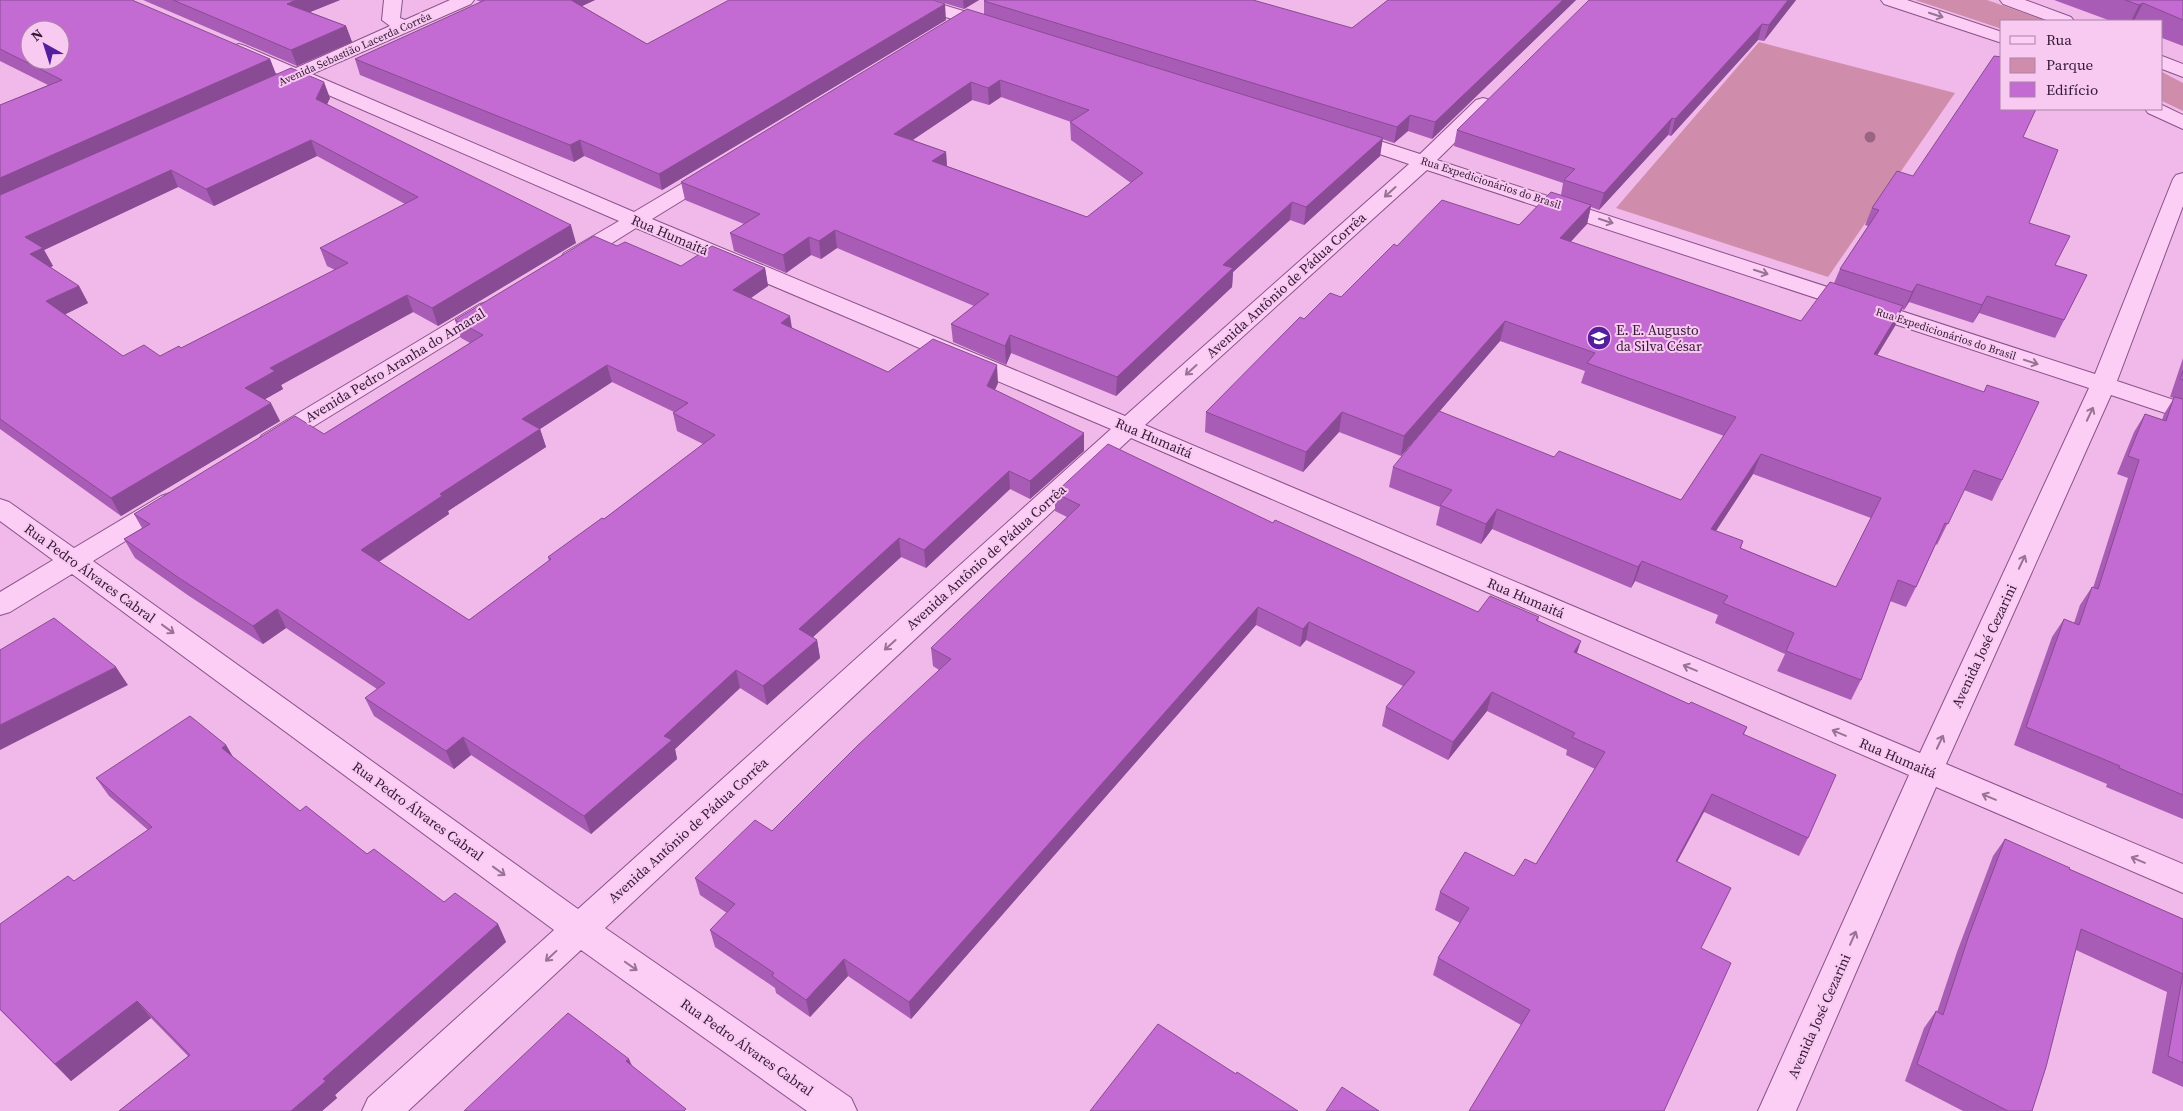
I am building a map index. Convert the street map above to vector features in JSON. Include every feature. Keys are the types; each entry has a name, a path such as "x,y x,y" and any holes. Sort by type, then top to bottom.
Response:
{"street":[{"path":"393,0 391,20 405,27"},
{"name":"Avenida Sebastião Lacerda Corrêa","path":"269,87 465,0"},
{"path":"910,0 1013,32"},
{"path":"1890,0 2000,37"},
{"path":"2009,0 2062,20"},
{"path":"941,33 988,4"},
{"name":"Rua Humaitá","path":"214,39 635,220 1128,427 2183,879"},
{"path":"2163,62 2183,72"},
{"name":"Avenida Antônio de Pádua Corrêa","path":"381,1111 1128,427 1424,161 1498,90"},
{"path":"2157,110 2183,123"},
{"name":"Rua Expedicionários do Brasil","path":"1322,129 2183,411"},
{"path":"550,272 729,163"},
{"name":"Avenida José Cezarini","path":"1778,1111 1927,770 2103,386 2183,179"},
{"name":"Avenida Pedro Aranha do Amaral","path":"252,452 508,298"},
{"path":"0,605 184,494"},
{"name":"Rua Pedro Álvares Cabral","path":"0,508 319,738 579,929 838,1111"}],"green space":[{"path":"1915,0 1987,0 2044,20 2000,20 2000,28"},
{"path":"1759,42 1955,93 1828,277 1616,208"},
{"path":"2163,73 2183,83 2183,111 2163,101"}],"building":[{"path":"0,0 132,0 270,59 0,178 0,105 62,80 42,70 70,70 70,20 20,20 20,59 0,49"},
{"path":"173,0 296,0 287,4 346,26 291,50"},
{"path":"485,0 571,0 647,44 729,0 933,0 945,4 659,174 580,140 570,145 355,59"},
{"path":"985,0 1253,0 1352,28 1388,0 1563,0 1435,122 1410,115 1397,127"},
{"path":"1589,0 1788,0 1769,25 1762,24 1675,119 1672,118 1604,193 1564,180 1575,169 1457,130"},
{"path":"2125,0 2183,0 2183,20 2143,3 2139,5"},
{"path":"967,9 1383,138 1306,207 1292,202 1223,265 1233,268 1117,377 1010,335 1005,346 951,324 989,294 835,230 819,241 809,237 783,255 730,233 760,214 681,182","holes":["1000,80 1089,110 1070,122 1143,173 1087,217 932,161 946,152 894,134 971,82 988,88"]},
{"path":"1994,56 2000,57 2000,110 2036,110 2023,137 2058,150 2029,223 2070,236 2055,265 2087,275 2064,320 1987,296 1982,305 1917,284 1912,292 1840,269 1879,210 1872,208 1897,171 1913,176"},
{"path":"291,68 324,82 316,99 571,225 432,308 407,295 270,368 275,371 245,388 271,403 111,498 0,419 0,195","holes":["311,140 418,197 320,248 348,263 181,348 179,346 160,356 144,345 123,356 46,301 79,286 30,254 43,248 25,237 171,170 206,189"]},
{"path":"1551,192 1591,205 1560,238 1801,321 1830,282 1903,306 1874,354 1984,392 1987,385 2039,402 2002,480 1974,470 1948,524 1945,523 1916,587 1898,580 1861,680 1786,651 1794,633 1723,603 1728,596 1642,561 1638,567 1497,509 1486,524 1440,505 1452,490 1393,467 1439,411 1554,457 1559,451 1681,500 1736,417 1587,363 1595,353 1505,321 1404,436 1342,412 1306,452 1206,412 1300,317 1304,319 1330,293 1341,297 1394,244 1397,246 1442,200 1519,225","holes":["1761,454 1881,498 1836,587 1740,548 1743,541 1711,529"]},
{"path":"594,236 617,246 625,242 681,266 712,246 765,268 733,290 790,316 781,323 888,372 933,339 997,365 987,386 1084,433 1030,481 1009,471 924,550 899,538 799,629 817,640 763,686 736,670 664,736 672,740 584,816 463,737 446,751 365,698 385,683 277,609 253,626 179,578 124,539 150,524 134,514 295,416 324,434 483,335 455,320","holes":["607,365 688,403 673,413 715,435 604,519 602,518 548,557 551,559 469,620 361,550 442,496 440,494 540,429 522,419"]},
{"path":"2174,397 2183,399 2183,795 2119,768 2120,766 2026,727 2064,619 2079,625 2092,587 2098,589 2139,460 2128,456 2145,414 2166,421"},
{"path":"1108,444 1273,523 1275,520 1478,612 1490,596 1539,617 1536,620 1581,641 1574,652 1689,704 1691,702 1747,727 1743,734 1836,775 1808,838 1712,794 1676,861 1731,888 1701,948 1731,963 1664,1111 1469,1111 1530,1010 1438,958 1469,908 1440,892 1465,852 1514,876 1525,859 1536,864 1605,752 1572,737 1575,733 1492,692 1453,742 1386,707 1415,672 1309,622 1303,629 1258,607 909,1002 844,959 806,1000 772,976 774,973 710,930 735,904 695,878 755,820 772,831 857,746 951,659 931,648 1080,505 1055,493"},
{"path":"54,618 116,667 0,725 0,650"},
{"path":"190,716 226,745 222,748 300,811 306,806 367,854 374,849 444,902 455,893 498,924 323,1079 326,1081 291,1111 119,1111 190,1055 137,1001 55,1064 0,1009 0,924 68,876 74,881 152,827 96,778"},
{"path":"2005,839 2183,919 2183,974 2081,929 2046,1067 2032,1111 2008,1111 1917,1064 1936,1011 1943,1015 1969,935"},
{"path":"2183,974 2183,1063 2168,1056"},
{"path":"568,1013 629,1059 626,1061 686,1109 684,1111 464,1111"},
{"path":"1158,1024 1236,1074 1237,1072 1298,1111 1090,1111"},
{"path":"1342,1087 1379,1111 1326,1111"}],"place":[{"name":"E. E. Augusto da Silva César","path":"1599,338"}]}
